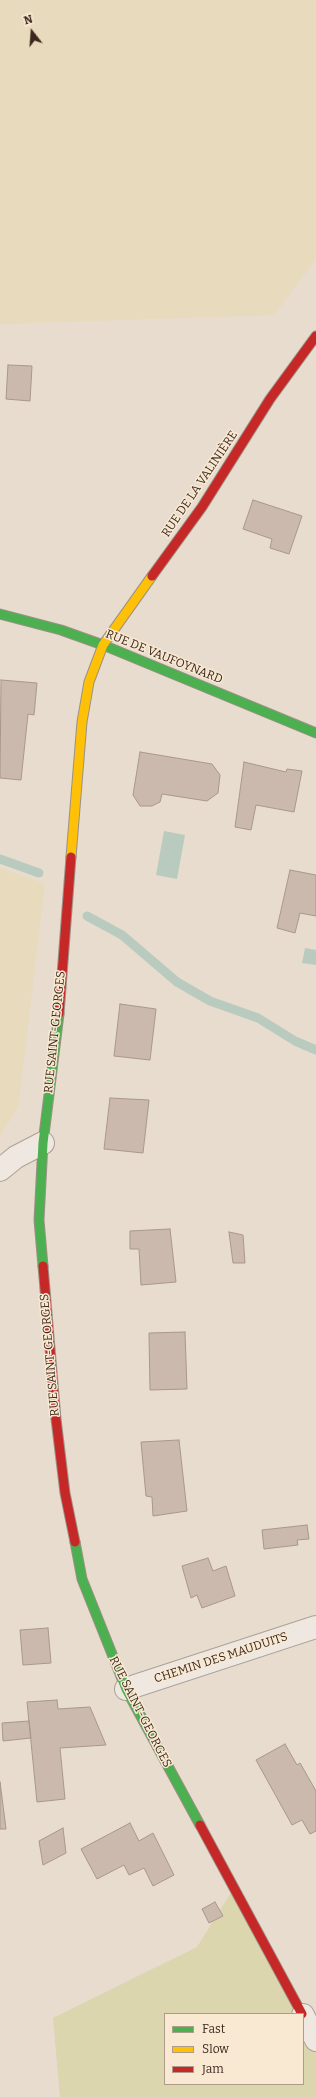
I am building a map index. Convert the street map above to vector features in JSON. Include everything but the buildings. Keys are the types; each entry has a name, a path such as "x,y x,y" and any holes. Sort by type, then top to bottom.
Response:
{"street":[{"name":"RUE DE LA VALINIÈRE","path":"103,645 202,507 270,399 316,336"},
{"name":"RUE DE VAUFOYNARD","path":"0,614 61,630 103,645 316,733"},
{"name":"RUE SAINT-GEORGES","path":"103,645 89,682 82,722 60,1002 42,1143 39,1220 40,1245 65,1493 82,1579 126,1689 302,2013"},
{"path":"0,1170 16,1157 42,1143"},
{"name":"CHEMIN DES MAUDUITS","path":"126,1689 316,1627"},
{"name":"RUE SAINT-GEORGES","path":"304,2016 316,2040"}],"shaded area":[{"path":"0,0 316,0 316,259 274,315 0,324"},
{"path":"164,831 185,835 177,879 156,875"},
{"path":"0,868 45,884 18,1107 0,1136"},
{"path":"305,948 316,950 316,965 302,963"},
{"path":"234,1888 300,2013 164,2013 164,2085 304,2085 304,2019 316,2041 316,2097 60,2097 53,2018 197,1947"}],"waterway":[{"path":"0,859 39,873"},
{"path":"87,916 122,935 177,982 210,1001 258,1018 295,1041 316,1050"}],"traffic: fast":[{"path":"0,614 61,630 103,645 316,733"},
{"path":"43,1266 39,1220 43,1143 59,1014"},
{"path":"75,1542 82,1579 126,1689 200,1825"}],"traffic: slow":[{"path":"71,857 82,722 89,682 103,645 152,576"}],"traffic: jam":[{"path":"152,576 202,507 270,399 316,336"},
{"path":"59,1014 71,857"},
{"path":"43,1266 56,1419 65,1493 75,1542"},
{"path":"200,1825 301,2013"}]}
